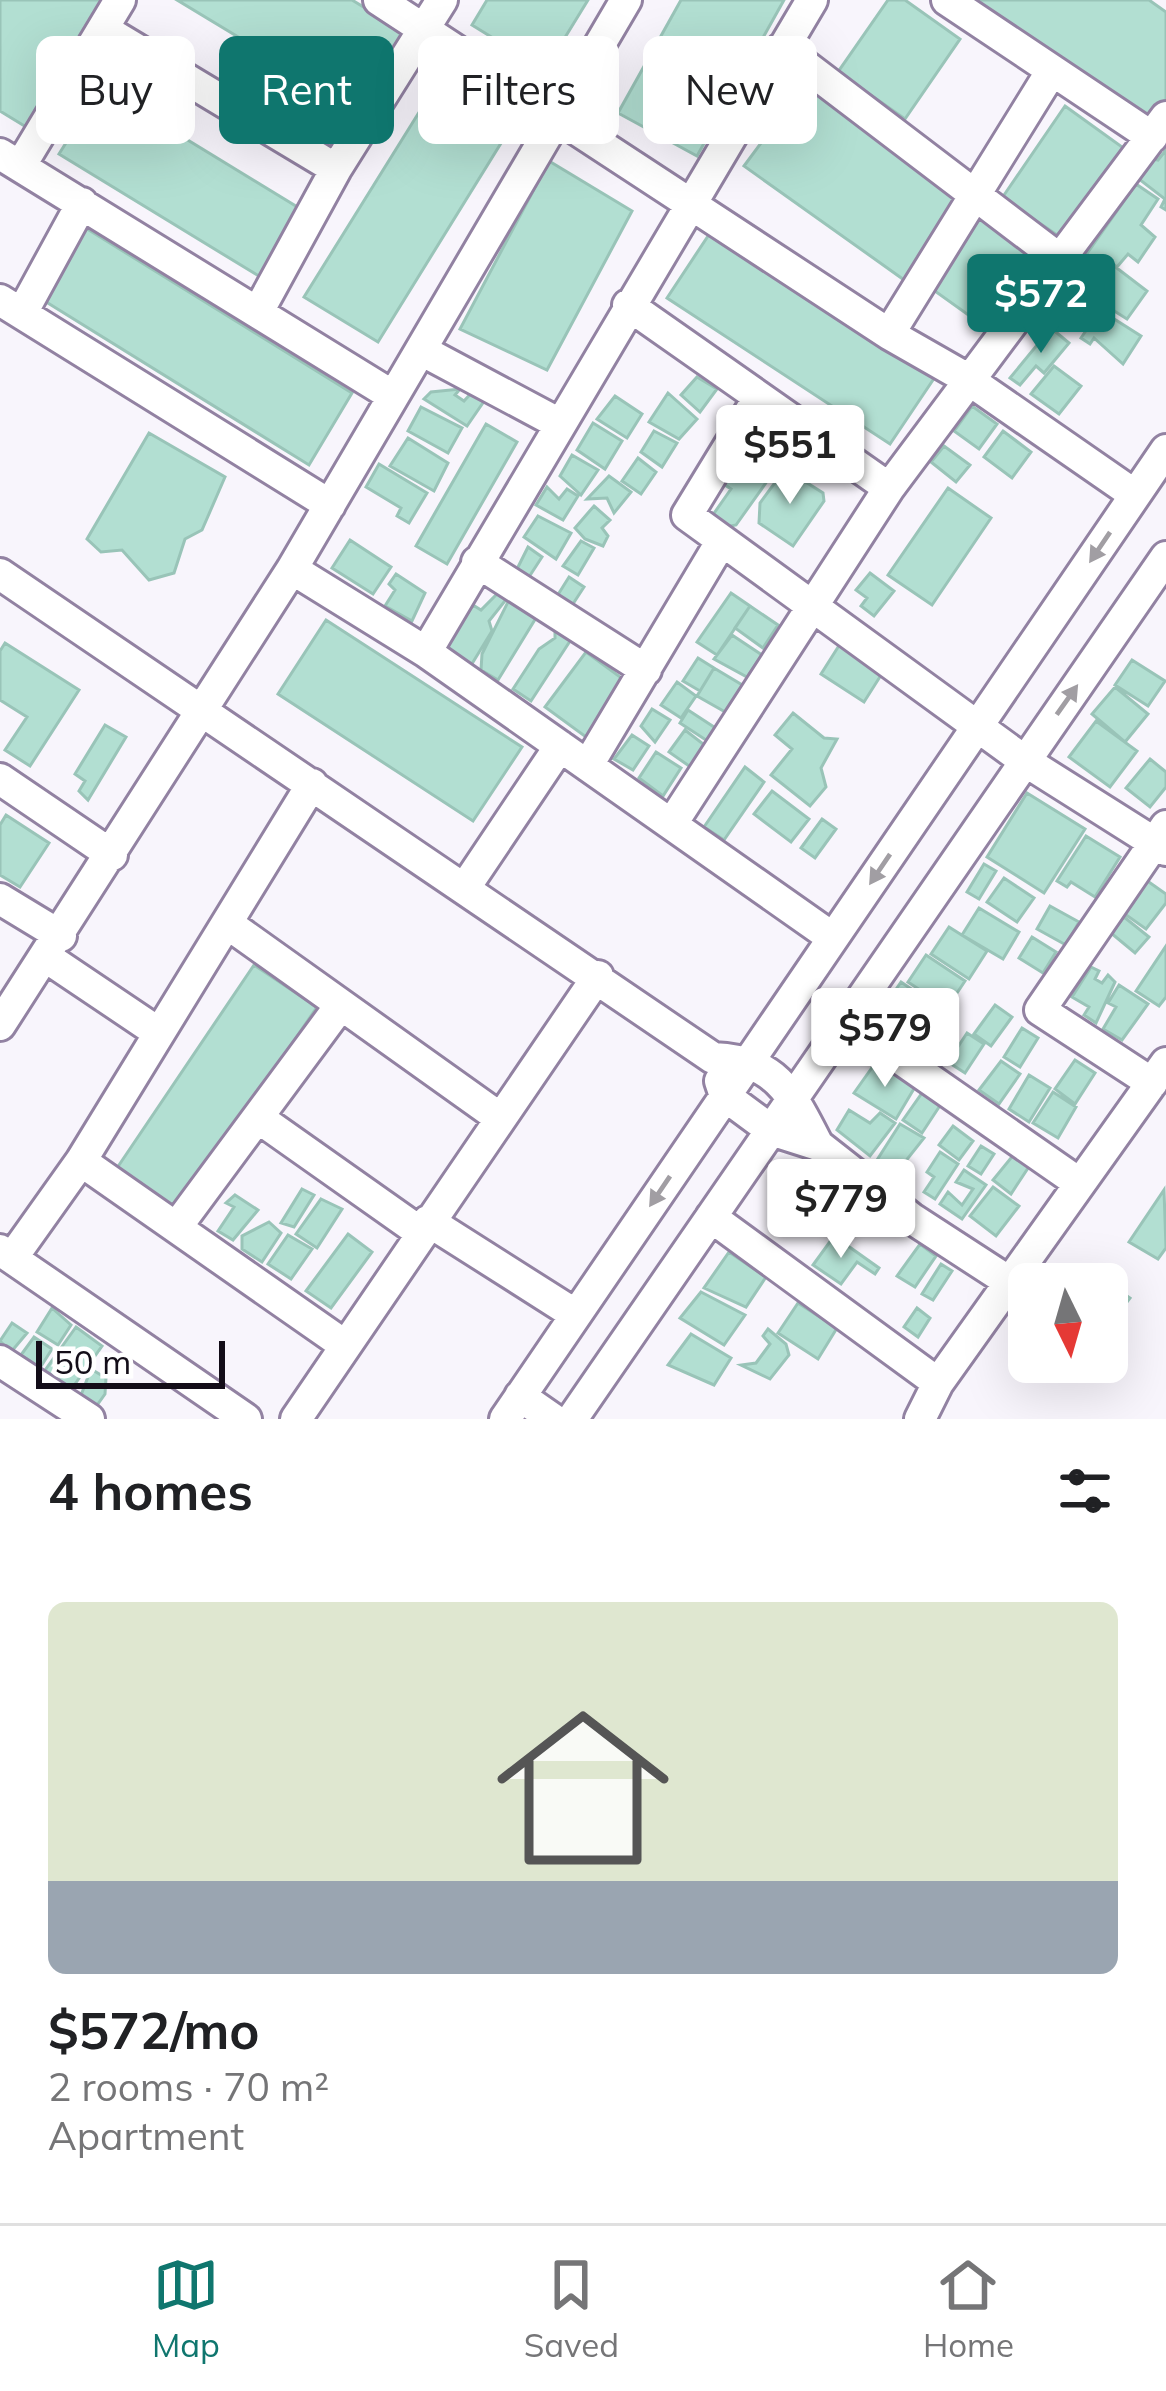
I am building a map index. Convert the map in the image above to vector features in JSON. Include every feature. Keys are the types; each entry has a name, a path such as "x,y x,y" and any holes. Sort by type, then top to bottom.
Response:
{"street":[{"path":"120,0 10,159 393,397"},
{"path":"379,0 436,36"},
{"path":"259,310 336,169 442,0"},
{"path":"604,36 626,0"},
{"path":"790,36 812,0"},
{"path":"673,822 889,488 966,378 1062,261 1159,127 1051,71 947,0"},
{"path":"103,28 336,169"},
{"path":"889,334 1051,71"},
{"path":"817,75 1062,261"},
{"path":"0,1024 54,947 292,569 539,144"},
{"path":"603,144 889,334 966,378 1136,495"},
{"path":"426,652 725,144"},
{"path":"82,203 11,306 330,505"},
{"path":"628,304 889,488"},
{"path":"421,350 558,423"},
{"path":"759,397 687,515 1025,761 1162,840 1040,1010 1159,1073 1024,1263"},
{"path":"553,1419 512,1407 1166,450"},
{"path":"588,765 721,542"},
{"path":"572,1419 1166,557"},
{"path":"477,562 646,670"},
{"path":"292,569 426,652 833,938"},
{"path":"4,584 466,886 713,1058 750,1059 794,1097 818,1145"},
{"path":"466,886 560,746"},
{"path":"0,779 112,855"},
{"path":"246,1419 6,1254 81,1161 313,784"},
{"path":"0,898 159,1033"},
{"path":"228,924 500,1118"},
{"path":"296,1419 598,976"},
{"path":"178,1225 340,1006"},
{"path":"846,1021 1079,1183"},
{"path":"713,1058 725,1096 771,1130 818,1145 911,1218 1008,1280"},
{"path":"260,1119 424,1227 576,1315"},
{"path":"81,1161 344,1344"},
{"path":"711,1217 938,1383"},
{"path":"920,1419 938,1383 1008,1286"},
{"path":"0,1361 89,1419"}],"building":[{"path":"0,0 108,0 87,36 36,36 36,122 31,130 0,111"},
{"path":"177,0 352,0 406,33 394,53 394,36 237,36"},
{"path":"487,0 588,0 566,36 490,36 472,25"},
{"path":"681,0 784,0 764,36 661,36"},
{"path":"888,0 905,0 960,39 905,119 838,72"},
{"path":"970,0 1149,0 1166,12 1166,105 1154,122"},
{"path":"643,68 643,127 619,111"},
{"path":"817,94 959,195 907,282 744,166 760,144 817,144"},
{"path":"1065,106 1129,152 1066,241 1002,198"},
{"path":"418,114 418,144 500,144 378,342 304,297"},
{"path":"65,144 194,144 304,211 262,278 59,154"},
{"path":"675,144 704,144 697,156"},
{"path":"1166,150 1166,210 1161,207 1165,199 1135,176 1147,158 1158,160"},
{"path":"549,161 632,211 547,370 460,329"},
{"path":"1136,184 1158,199 1141,225 1155,237 1138,262 1128,254 1117,267 1105,259 1096,263 1086,255"},
{"path":"983,214 1036,257 981,324 932,289"},
{"path":"84,227 352,393 309,465 43,300"},
{"path":"712,230 935,377 890,444 667,298"},
{"path":"1105,259 1147,291 1127,319 1081,290 1096,263"},
{"path":"1100,310 1141,336 1123,364 1094,338 1090,344 1081,338"},
{"path":"1051,328 1069,343 1044,373 1036,366 1020,385 1010,378"},
{"path":"1054,366 1081,386 1059,414 1031,394"},
{"path":"697,377 717,389 700,412 681,395"},
{"path":"460,389 455,395 464,401 475,389 489,394 467,426 424,399 431,392"},
{"path":"668,393 697,419 679,439 649,422"},
{"path":"615,396 642,414 627,438 597,419"},
{"path":"972,406 997,424 979,449 954,431"},
{"path":"421,407 462,428 448,453 408,431"},
{"path":"593,423 622,441 605,469 577,450"},
{"path":"486,424 517,442 447,564 416,546"},
{"path":"654,431 677,443 662,467 641,452"},
{"path":"1003,431 1031,452 1012,478 984,457"},
{"path":"149,433 225,477 202,530 185,539 174,573 149,580 122,550 101,552 87,539"},
{"path":"408,438 448,463 434,491 390,466"},
{"path":"750,443 780,463 736,525 721,528 710,519 731,489 722,483"},
{"path":"944,446 970,465 956,482 931,462"},
{"path":"572,455 598,470 581,495 560,476"},
{"path":"638,458 656,472 641,494 622,481"},
{"path":"379,464 427,493 409,523 397,516 401,508 366,487"},
{"path":"785,469 823,493 824,501 793,546 759,523 760,503"},
{"path":"609,476 631,492 614,513 607,498 587,499"},
{"path":"547,487 559,499 567,489 578,496 563,520 536,505"},
{"path":"948,488 991,518 932,605 888,575"},
{"path":"594,506 610,520 602,528 608,536 603,546 585,539 575,528"},
{"path":"538,516 571,533 556,559 524,537"},
{"path":"350,540 391,567 373,594 332,568"},
{"path":"581,541 594,548 578,575 563,566"},
{"path":"528,547 542,557 527,580 515,573"},
{"path":"870,573 894,591 874,616 861,606 867,598 856,590"},
{"path":"396,574 425,593 412,621 385,606 395,590 389,584"},
{"path":"569,577 584,587 569,610 554,601"},
{"path":"731,593 750,606 717,655 697,642"},
{"path":"497,594 508,597 489,621 492,631 470,667 444,651 473,605 481,610"},
{"path":"511,596 539,613 498,680 481,670 482,654"},
{"path":"750,606 778,625 763,648 735,628"},
{"path":"326,620 522,747 473,821 278,694"},
{"path":"555,629 570,641 531,701 513,689 539,649 555,638"},
{"path":"732,635 762,655 747,677 714,659"},
{"path":"5,643 79,690 30,766 5,750 27,717 0,700 0,651"},
{"path":"840,644 883,672 864,702 821,674"},
{"path":"586,652 627,682 586,737 545,707"},
{"path":"698,658 714,668 700,691 683,681"},
{"path":"1132,660 1165,681 1148,706 1115,685"},
{"path":"714,668 744,686 727,713 697,696"},
{"path":"677,682 696,696 681,718 661,705"},
{"path":"1115,687 1148,714 1125,742 1092,714"},
{"path":"652,709 670,720 655,742 641,726"},
{"path":"688,710 717,729 709,742 680,723"},
{"path":"793,713 824,738 837,739 821,768 826,787 810,806 771,775 792,749 775,735"},
{"path":"1096,721 1137,751 1110,787 1069,757"},
{"path":"105,725 126,737 88,800 79,791 85,781 75,774"},
{"path":"685,730 707,747 692,768 669,752"},
{"path":"632,735 649,746 633,770 614,759"},
{"path":"656,752 681,768 663,796 639,778"},
{"path":"1150,759 1166,772 1166,787 1150,807 1126,788"},
{"path":"745,767 764,782 724,840 704,827"},
{"path":"772,791 809,819 791,842 754,814"},
{"path":"1027,793 1085,829 1044,893 987,857"},
{"path":"6,815 49,843 20,887 0,875 0,825"},
{"path":"822,819 836,829 815,858 801,848"},
{"path":"1086,836 1120,857 1095,897 1071,882 1067,887 1057,881"},
{"path":"984,864 996,871 979,899 967,892"},
{"path":"1004,878 1034,898 1017,922 987,902"},
{"path":"1146,880 1166,894 1166,903 1146,929 1122,912"},
{"path":"1050,906 1079,922 1066,945 1037,929"},
{"path":"979,908 1019,932 1003,959 962,935"},
{"path":"1124,917 1149,937 1135,953 1111,933"},
{"path":"949,927 987,951 969,979 931,954"},
{"path":"1032,937 1056,952 1043,973 1019,958"},
{"path":"1166,946 1166,997 1159,1006 1136,991"},
{"path":"926,955 965,981 947,1008 908,982"},
{"path":"254,965 317,1007 179,1210 117,1168"},
{"path":"1091,967 1099,971 1095,979 1102,983 1108,975 1115,982 1096,1023 1084,1015 1089,1007 1072,997"},
{"path":"901,982 917,993 895,1025 879,1014"},
{"path":"1119,985 1148,1004 1122,1040 1103,1029 1116,1007 1108,1003"},
{"path":"922,998 947,1016 925,1046 900,1029"},
{"path":"995,1005 1012,1017 991,1046 974,1034"},
{"path":"1022,1028 1038,1038 1020,1067 1004,1057"},
{"path":"967,1033 984,1044 965,1073 948,1062"},
{"path":"1075,1060 1095,1073 1075,1104 1055,1089"},
{"path":"1001,1061 1020,1074 999,1104 979,1090"},
{"path":"876,1062 915,1087 896,1119 854,1093"},
{"path":"1029,1075 1050,1088 1029,1122 1009,1109"},
{"path":"1053,1092 1076,1107 1058,1138 1033,1123"},
{"path":"922,1093 941,1104 922,1133 903,1120"},
{"path":"849,1110 870,1123 880,1113 895,1123 870,1156 837,1130"},
{"path":"900,1124 924,1138 897,1172 877,1160"},
{"path":"953,1126 973,1141 959,1160 939,1145"},
{"path":"981,1146 994,1154 981,1174 968,1166"},
{"path":"940,1152 958,1164 935,1199 924,1192 934,1177 927,1172"},
{"path":"1015,1153 1030,1165 1011,1194 993,1180"},
{"path":"809,1170 843,1194 823,1221 789,1197"},
{"path":"964,1170 986,1185 962,1219 940,1204 948,1192 962,1205 973,1189 956,1182"},
{"path":"993,1187 1019,1206 996,1236 970,1216"},
{"path":"302,1189 314,1195 294,1227 281,1223"},
{"path":"1164,1190 1166,1248 1158,1259 1129,1242"},
{"path":"235,1195 258,1210 233,1240 218,1231 234,1207 226,1203"},
{"path":"321,1199 342,1209 317,1248 296,1234"},
{"path":"269,1222 281,1233 262,1262 242,1249 242,1236"},
{"path":"348,1234 372,1252 331,1308 306,1291"},
{"path":"288,1235 312,1249 291,1279 268,1264"},
{"path":"834,1236 879,1268 875,1274 857,1262 841,1284 813,1265"},
{"path":"920,1244 936,1256 915,1287 897,1276"},
{"path":"729,1252 766,1277 746,1307 704,1288"},
{"path":"941,1264 952,1271 933,1300 922,1294"},
{"path":"701,1292 745,1315 724,1345 680,1318"},
{"path":"798,1303 837,1328 818,1359 778,1333"},
{"path":"52,1308 71,1325 58,1345 37,1332"},
{"path":"917,1308 930,1318 918,1337 904,1327"},
{"path":"12,1323 27,1333 11,1352 0,1341"},
{"path":"76,1327 102,1346 70,1391 43,1373"},
{"path":"768,1329 786,1344 789,1355 770,1379 741,1365 756,1363 770,1344 763,1336"},
{"path":"691,1334 731,1358 714,1385 668,1365"},
{"path":"34,1337 52,1349 40,1368 21,1355"},
{"path":"91,1369 106,1378 105,1394 95,1408 80,1398"}]}
